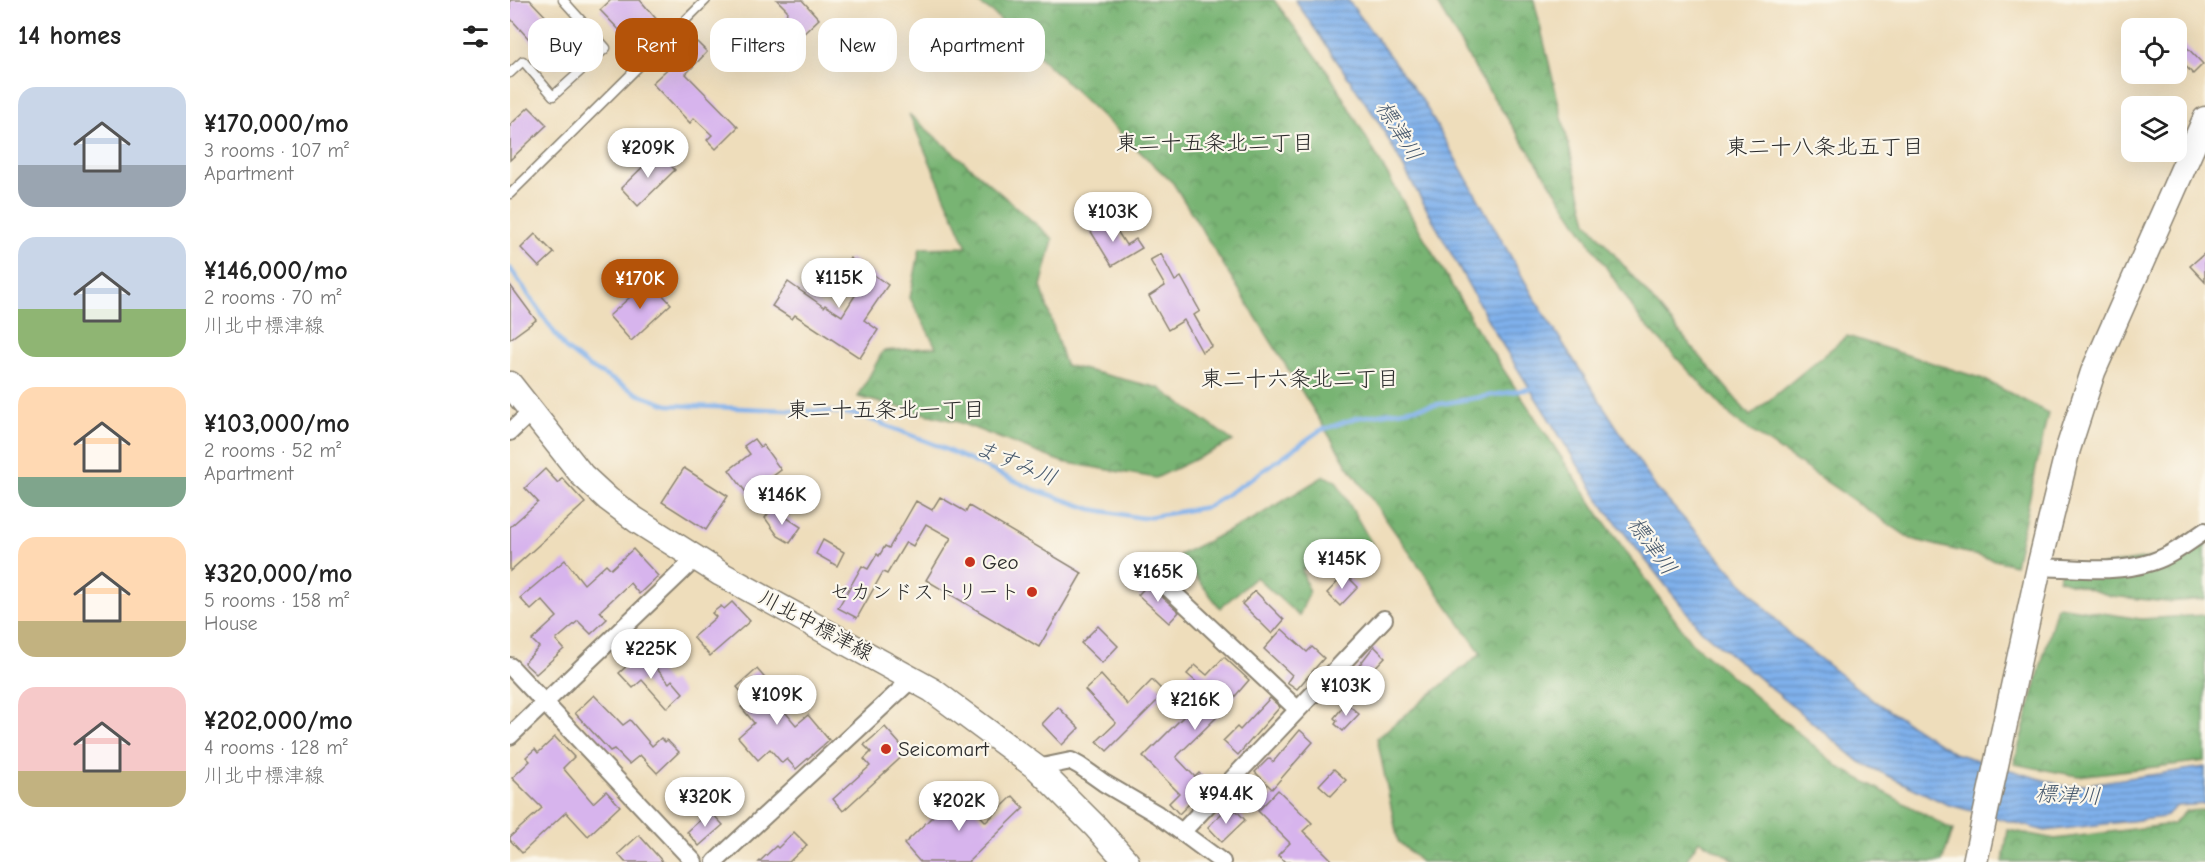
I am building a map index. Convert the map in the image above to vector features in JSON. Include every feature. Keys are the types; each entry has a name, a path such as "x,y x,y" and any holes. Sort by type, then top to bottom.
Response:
{"main road":[{"path":"1975,862 2039,567 2068,449 2093,372 2205,119"},
{"name":"川北中標津線","path":"510,384 582,475 608,499 636,520 696,558 932,690 1037,768 1096,827 1127,862"}],"street":[{"path":"510,432 531,412"},
{"path":"2039,567 2104,570 2154,562 2180,549 2205,531"},
{"path":"510,736 696,558"},
{"path":"1165,585 1297,709"},
{"path":"1182,832 1384,619"},
{"path":"510,666 694,862"},
{"path":"715,862 912,679"},
{"path":"1037,768 1071,762 1157,814 1222,862"}],"lane":[{"path":"510,73 523,61 553,96 606,48 563,0"},
{"path":"510,194 706,0"}],"green space":[{"path":"974,0 1274,0 1328,72 1480,334 1598,513 1691,642 1840,768 1953,830 1942,862 1738,862 1699,840 1685,862 1421,862 1398,841 1377,738 1481,653 1348,466 1173,183 1045,62 1045,18 998,18"},
{"path":"1435,0 1534,0 1587,222 1750,416 1847,336 1983,379 2048,413 2015,565 1911,539 1735,420 1641,320 1480,77"},
{"path":"909,114 1053,239 1041,286 1065,365 1159,388 1233,441 1156,478 1062,462 958,422 858,397 883,351 936,347 910,298 920,248 967,247"},
{"path":"1324,476 1336,481 1376,551 1372,565 1302,569 1309,593 1299,616 1256,577 1220,608 1179,555 1255,518"},
{"path":"2205,542 2205,599 2167,602 2111,596 2058,579 2061,572 2187,552"},
{"path":"2057,606 2141,619 2205,615 2205,761 2078,776 2014,764"},
{"path":"2205,810 2205,862 2003,862 2008,830 2055,839 2173,824 2186,811"}],"water":[{"name":"標津川","path":"1295,0 1348,0 1421,98 1539,306 1656,488 1789,634 1871,699 1954,753 2067,787 2205,767 2205,804 2177,806 2164,817 2045,831 1946,804 1860,762 1701,630 1606,510 1494,331 1378,121"}],"building":[{"path":"510,0 530,0 547,18 528,18 528,38 510,18"},
{"path":"611,0 640,0 655,18 615,18 615,26 600,10"},
{"path":"777,0 802,0 818,20 806,31 806,18 786,18 787,10"},
{"path":"698,43 707,52 698,61"},
{"path":"2187,47 2203,64 2193,74 2187,68"},
{"path":"664,72 688,72 686,74 738,127 716,149 707,140 712,135 694,118 690,123 652,83"},
{"path":"529,107 547,125 510,160 510,125"},
{"path":"658,152 675,170 638,206 621,188"},
{"path":"1109,218 1126,245 1136,239 1142,248 1112,266 1090,230"},
{"path":"535,234 554,253 539,267 521,248"},
{"path":"2205,253 2205,282 2190,266"},
{"path":"1161,254 1175,281 1181,277 1200,311 1194,315 1212,346 1202,352 1184,320 1168,330 1149,296 1165,286 1150,260"},
{"path":"850,258 888,285 864,320 878,330 860,358 795,315 792,319 772,306 788,282 824,307 825,305 842,316 856,294 835,279"},
{"path":"649,280 671,304 631,341 609,316"},
{"path":"510,285 536,320 510,339"},
{"path":"754,439 760,447 763,445 781,470 748,495 729,470 750,454 744,446"},
{"path":"684,468 728,496 706,530 662,502"},
{"path":"545,469 558,483 562,478 585,503 510,571 510,527 538,502 525,488"},
{"path":"940,497 966,512 969,506 1082,573 1039,647 926,580 951,538 926,524 913,546 906,542 887,574 883,572 857,618 838,608 862,566 868,569 885,546 889,548 916,501 932,510"},
{"path":"772,508 801,527 790,543 778,536 765,518"},
{"path":"823,540 844,552 837,566 816,554"},
{"path":"633,549 658,576 639,594 630,583 600,611 607,619 591,634 578,621 556,640 564,649 536,674 524,663 539,647 532,640 557,617 542,600 531,610 520,598 565,560 584,584 606,564 611,569"},
{"path":"1345,574 1358,587 1340,606 1327,593"},
{"path":"1152,580 1158,593 1179,612 1169,623 1138,595"},
{"path":"1255,591 1284,620 1272,634 1242,604"},
{"path":"732,602 750,621 710,656 693,637 716,617 712,613 721,606 724,609"},
{"path":"1098,626 1118,646 1102,663 1081,643"},
{"path":"1282,629 1307,652 1312,647 1324,658 1297,689 1287,682 1292,675 1264,649"},
{"path":"1374,646 1385,657 1368,675 1373,679 1358,696 1344,685"},
{"path":"642,652 669,683 672,680 683,693 667,708 642,680 633,688 619,673"},
{"path":"1224,657 1249,680 1218,716 1176,757 1195,777 1199,773 1210,783 1179,814 1169,803 1179,793 1143,757 1208,692 1187,674 1195,665 1207,675"},
{"path":"757,669 769,683 764,687 796,725 808,715 829,740 796,769 787,759 782,763 770,749 758,760 738,737 754,723 741,707 749,701 737,687"},
{"path":"1101,675 1128,705 1152,680 1165,693 1107,751 1097,741 1116,723 1085,690"},
{"path":"594,695 623,725 630,720 652,746 661,738 665,742 667,740 679,752 657,773 640,755 629,764 614,749 610,751 575,713"},
{"path":"1270,698 1280,707 1238,755 1223,741 1237,727 1240,730"},
{"path":"1346,703 1359,714 1343,731 1335,724 1337,721 1334,718"},
{"path":"1058,707 1079,728 1062,745 1042,724"},
{"path":"885,727 907,752 843,811 833,799 870,766 864,759 871,752 864,745"},
{"path":"1300,730 1313,742 1272,789 1255,772 1269,758 1273,762"},
{"path":"555,737 574,757 563,768 593,803 606,791 620,806 588,836 566,812 522,853 510,837 542,808 512,778 530,761 526,757 535,749 538,753"},
{"path":"1334,769 1346,780 1331,796 1319,785"},
{"path":"1278,790 1312,823 1303,831 1334,862 1285,862 1278,855 1290,843 1258,811"},
{"path":"958,792 986,822 1013,796 1024,808 968,862 920,862 904,844"},
{"path":"1236,810 1245,820 1222,842 1208,827 1223,812 1228,818"},
{"path":"710,811 723,825 699,846 687,832"},
{"path":"794,832 807,845 789,862 759,862 776,846 778,848"},
{"path":"639,835 663,862 625,862 618,854"}],"waterway":[{"name":"ますみ川","path":"510,268 565,348 588,366 640,395 668,405 859,415 936,445 1033,489 1091,509 1142,518 1207,507 1319,431 1356,418 1535,388"}],"place":[{"name":"Geo","path":"970,562"},
{"name":"セカンドストリート","path":"1032,592"},
{"name":"Seicomart","path":"886,749"}],"district":[{"name":"東二十五条北二丁目","path":"1215,143"},
{"name":"東二十八条北五丁目","path":"1825,147"},
{"name":"東二十六条北二丁目","path":"1300,379"},
{"name":"東二十五条北一丁目","path":"886,410"}]}
